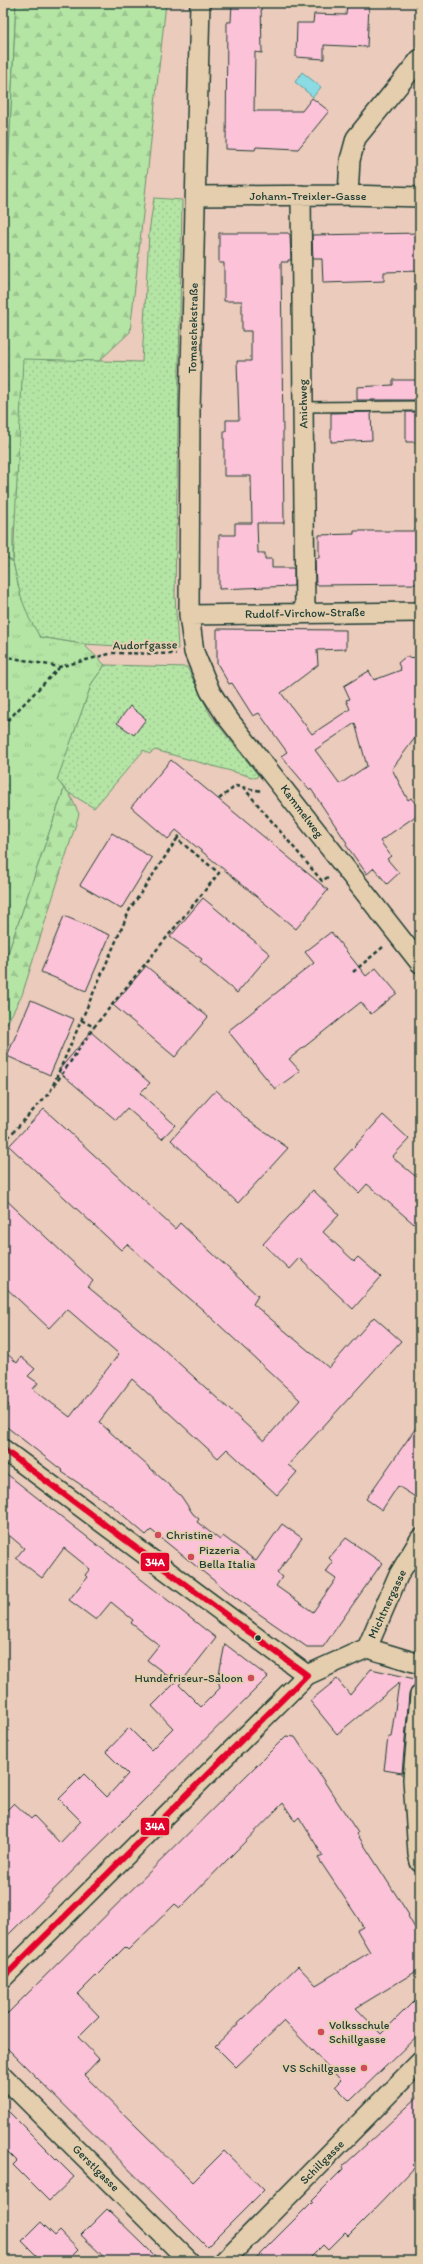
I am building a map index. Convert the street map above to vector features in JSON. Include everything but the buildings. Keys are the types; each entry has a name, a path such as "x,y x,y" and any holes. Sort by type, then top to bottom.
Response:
{"street":[{"name":"Tomaschekstraße","path":"194,652 189,615 190,412 200,3"},
{"path":"348,195 350,160 356,138 420,59"},
{"name":"Anichweg","path":"301,195 305,612"},
{"name":"Johann-Treixler-Gasse","path":"196,196 348,195 420,197"},
{"name":"Rudolf-Virchow-Straße","path":"189,615 305,612 420,612"},
{"name":"Kammelweg","path":"194,652 210,691 226,716 420,963"},
{"path":"3,1449 307,1675"},
{"name":"Michtnergasse","path":"367,1648 398,1576 420,1539"},
{"path":"3,1978 307,1675 367,1648 420,1664"},
{"path":"420,1695 413,1779 418,1854 420,1862"},
{"name":"Schillgasse","path":"224,2261 420,2062"},
{"name":"Gerstlgasse","path":"3,2076 189,2261"}],"lane":[{"path":"303,407 420,406"}],"path":[{"name":"Audorfgasse","path":"3,656 59,667 113,653 178,654 194,652"},
{"path":"3,725 59,667"},
{"path":"219,799 236,786"},
{"path":"243,787 322,881 344,866"},
{"path":"50,1092 130,909 181,834"},
{"path":"3,1143 50,1092 94,1027 218,873 177,839"},
{"path":"353,972 397,935"},
{"path":"81,1020 94,1027"}],"green space":[{"path":"3,3 16,3 3,282"},
{"path":"16,3 166,3 130,332 99,361 13,529 13,562 3,555 3,282"},
{"path":"154,198 182,200 175,594 178,649 83,644 40,637 29,618 21,597 13,562 23,359 142,362 149,233"},
{"path":"3,555 13,562 21,597 40,637 83,644 105,665 92,683 58,780 64,789 3,968"},
{"path":"105,665 187,667 211,716 258,775 256,778 155,750 149,754 144,750 94,808 69,793 57,780 92,683"},
{"path":"64,789 69,793 79,814 22,995 3,1031 3,968"}],"water":[{"path":"302,72 321,87 313,97 295,82"}],"transit line":[{"name":"34A","path":"3,1449 307,1675"},
{"name":"34A","path":"3,1978 307,1675"}],"place":[{"name":"Christine","path":"158,1535"},
{"name":"Pizzeria Bella Italia","path":"191,1557"},
{"name":"Hundefriseur-Saloon","path":"251,1678"},
{"name":"Volksschule Schillgasse","path":"321,2032"},
{"name":"VS Schillgasse","path":"364,2068"}]}
